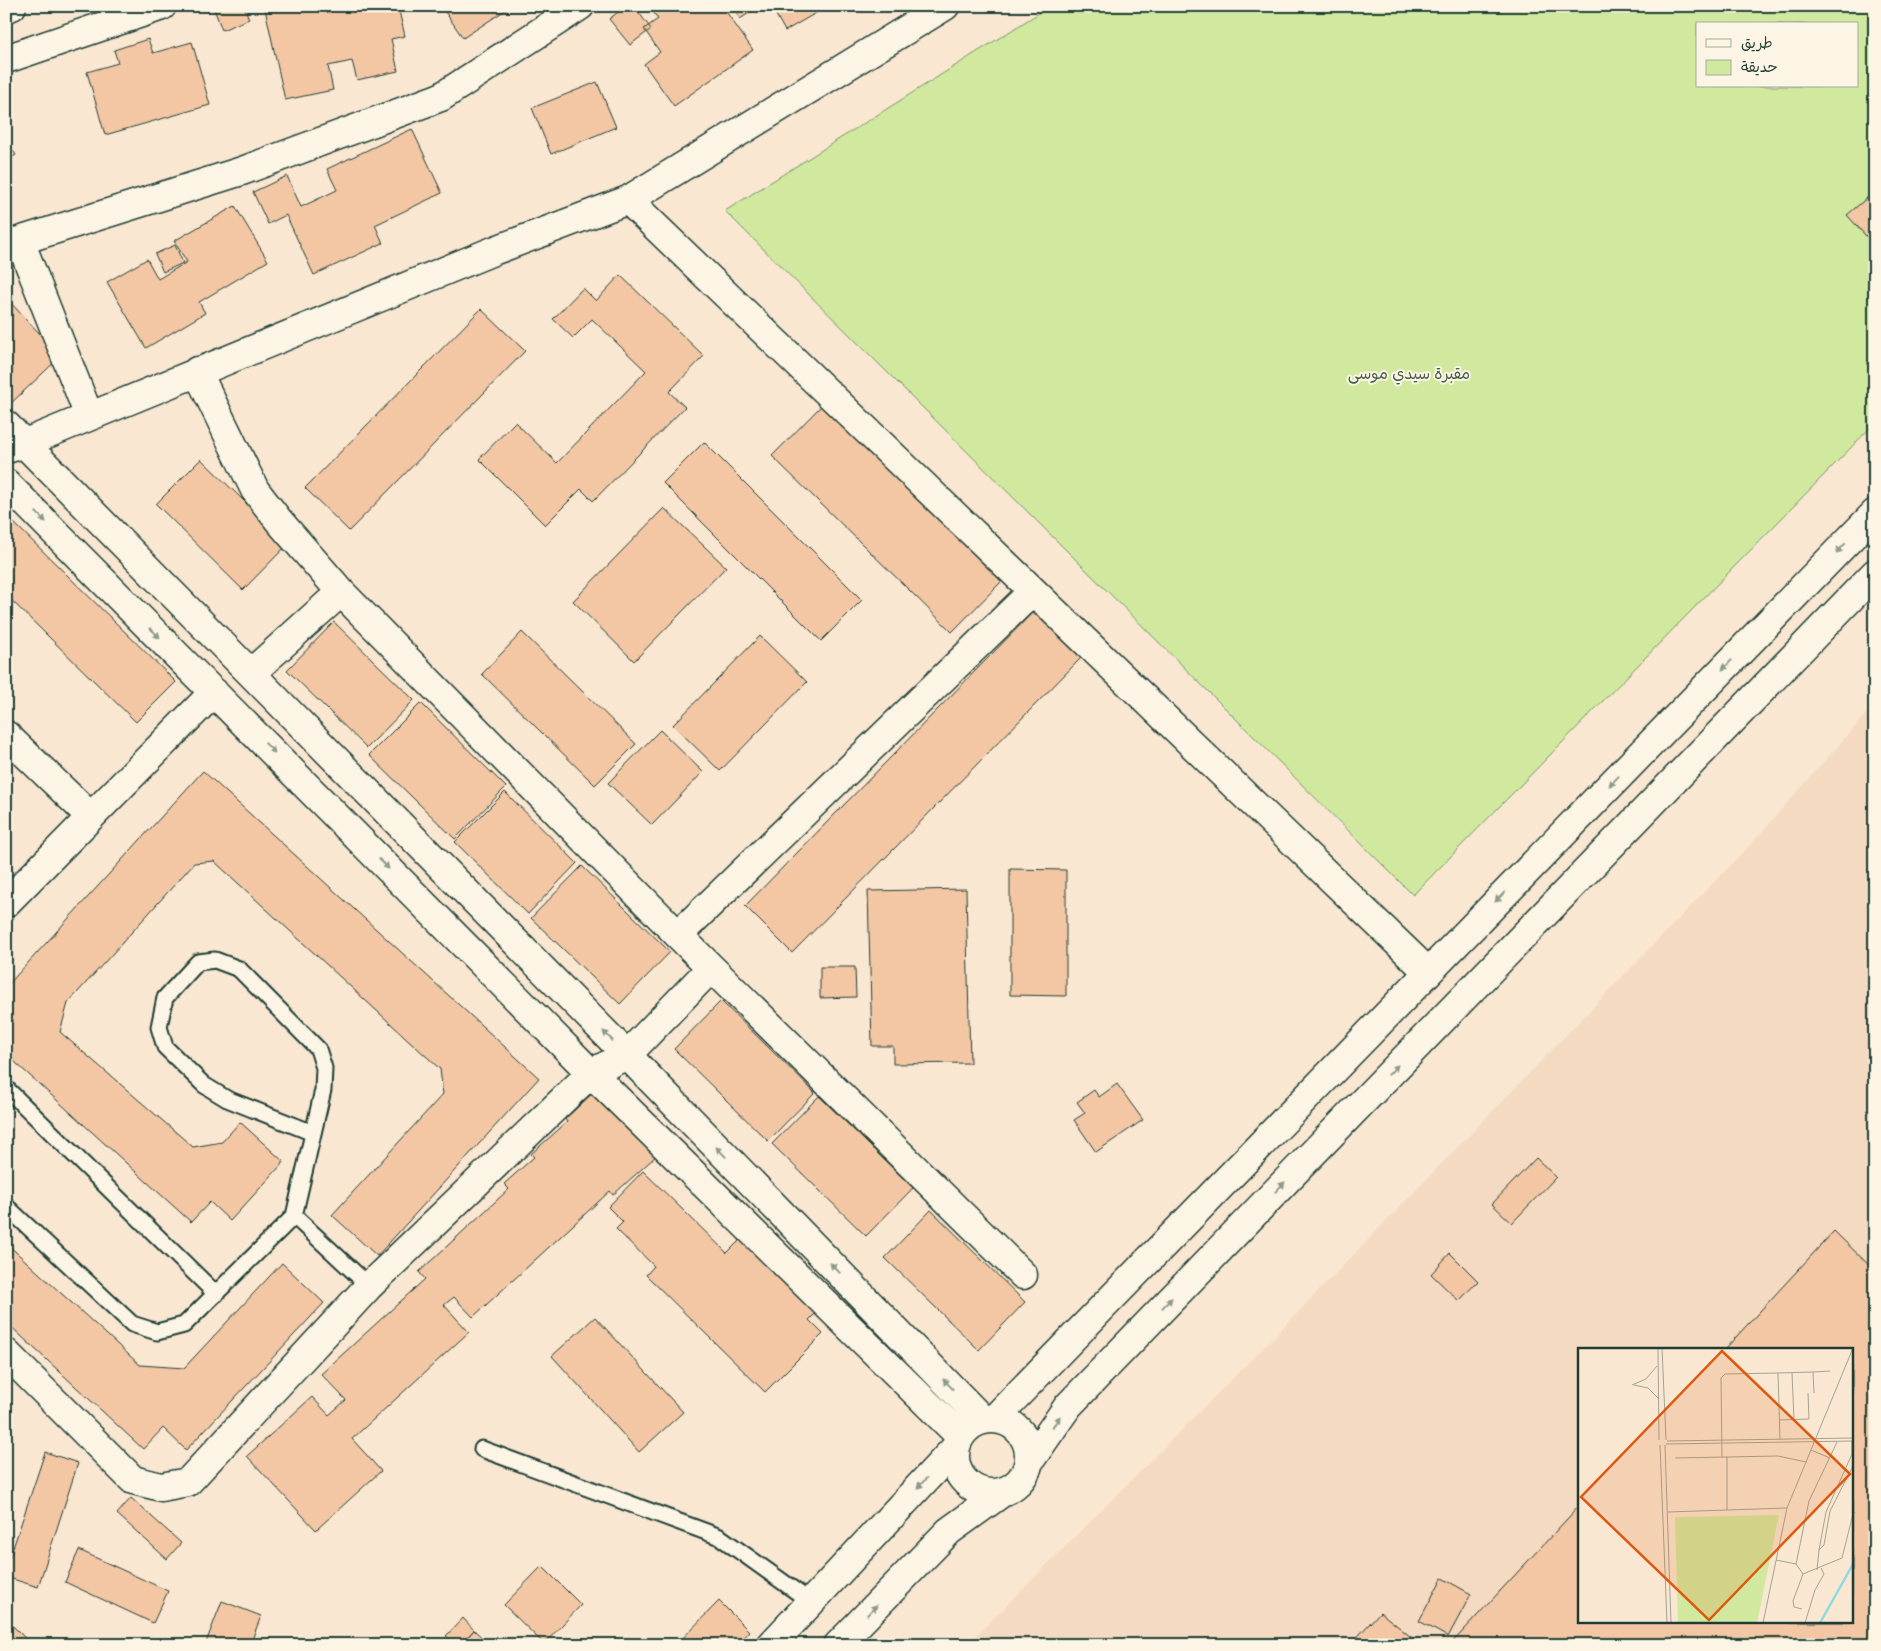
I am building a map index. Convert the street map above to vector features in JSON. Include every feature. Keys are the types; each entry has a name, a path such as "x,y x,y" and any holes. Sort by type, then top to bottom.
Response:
{"main road":[{"path":"6,8 12,6"},
{"path":"6,59 162,6"},
{"path":"89,416 13,243 242,171 441,97 580,6"},
{"path":"945,6 628,200 493,251 89,416 13,439 251,673 989,1419 1008,1422 1024,1436 1029,1462"},
{"path":"628,200 1428,972"},
{"path":"198,371 255,490 278,521 341,592 678,935 1023,1274"},
{"path":"6,483 957,1442"},
{"path":"771,1645 957,1442 968,1426 989,1419 1875,513"},
{"path":"838,1645 949,1531 1014,1486 1025,1474 1029,1462 1068,1406 1875,574"},
{"path":"678,935 1033,591"},
{"path":"251,673 341,592"},
{"path":"6,903 214,692"},
{"path":"6,736 91,818"},
{"path":"6,1353 133,1480 161,1487 188,1482 369,1286 591,1073 627,1055 711,968"},
{"path":"957,1442 954,1461 958,1474 966,1483 983,1492 1003,1492"}],"lane":[{"path":"6,1206 132,1324 157,1332 184,1326 294,1216 314,1133 324,1090 324,1068 318,1048 239,969 215,960 198,962 164,998 159,1027 165,1047 204,1084 227,1099 314,1133"},
{"path":"6,1088 216,1294"},
{"path":"294,1216 369,1286"},
{"path":"482,1449 720,1537 812,1602"}],"shaded area":[{"path":"1875,704 1875,1645 967,1645 1270,1341 1751,844"}],"green space":[{"name":"مقبرة سيدي موسى","path":"1050,6 1875,6 1875,423 1413,895 725,211"}],"building":[{"path":"213,6 244,6 249,19 222,30"},
{"path":"276,6 385,6 386,10 398,7 405,36 391,39 398,71 357,80 352,61 328,66 333,90 285,100 265,9"},
{"path":"441,6 505,6 507,9 463,38"},
{"path":"626,6 634,6 651,29 630,45 609,19"},
{"path":"649,6 722,6 753,50 674,106 644,64 660,52 644,29 658,19"},
{"path":"733,6 760,6 740,19"},
{"path":"771,6 828,6 785,31"},
{"path":"148,39 153,53 192,42 210,105 105,135 87,72 118,63 114,50"},
{"path":"597,82 616,127 551,154 532,108"},
{"path":"412,129 442,193 375,225 383,243 314,275 286,215 268,224 253,192 287,176 301,207 337,190 327,169"},
{"path":"6,140 16,155 6,161"},
{"path":"6,179 11,187 6,190"},
{"path":"1875,191 1875,246 1847,215"},
{"path":"235,206 268,261 199,302 205,313 146,348 107,282 147,259 158,279 187,262 174,241"},
{"path":"175,245 183,263 163,272 155,254"},
{"path":"620,275 704,356 669,392 685,407 593,501 581,489 545,525 479,459 515,422 557,463 646,371 592,319 573,338 553,319 583,288 596,301"},
{"path":"6,298 61,356 6,408"},
{"path":"481,309 525,351 349,531 305,488"},
{"path":"823,404 1002,581 952,632 772,456"},
{"path":"704,442 862,600 821,641 663,483"},
{"path":"201,459 288,544 243,590 156,504"},
{"path":"664,508 726,567 634,661 573,601"},
{"path":"10,519 176,682 136,722 6,595 6,522"},
{"path":"1034,611 1081,658 792,953 745,906"},
{"path":"334,622 414,700 367,748 287,670"},
{"path":"522,632 636,744 595,785 482,674"},
{"path":"760,636 807,682 720,771 673,725"},
{"path":"421,703 506,787 455,839 369,755"},
{"path":"660,730 703,772 652,825 608,783"},
{"path":"203,771 539,1078 377,1256 332,1215 443,1094 440,1069 214,861 194,863 68,1003 60,1032 193,1147 222,1142 240,1122 284,1162 230,1221 210,1202 191,1222 6,1054 6,987"},
{"path":"505,792 577,863 528,914 455,842"},
{"path":"582,866 670,952 620,1004 531,918"},
{"path":"1010,869 1066,870 1066,996 1010,995"},
{"path":"966,889 970,1063 893,1064 893,1046 872,1046 868,891"},
{"path":"820,967 855,967 856,997 820,998"},
{"path":"721,1001 815,1093 768,1141 674,1049"},
{"path":"1117,1084 1143,1120 1096,1152 1074,1120 1085,1113 1077,1102 1094,1090 1099,1097"},
{"path":"596,1090 656,1156 613,1195 610,1191 473,1317 454,1297 444,1305 469,1332 352,1439 381,1471 316,1530 247,1456 312,1397 329,1415 346,1400 321,1374 425,1279 419,1272 509,1189 504,1184 534,1157 531,1154 567,1122 565,1119"},
{"path":"819,1096 913,1188 866,1236 772,1144"},
{"path":"1536,1158 1556,1177 1512,1223 1492,1204"},
{"path":"643,1171 727,1253 743,1237 818,1311 809,1320 823,1334 765,1392 646,1275 654,1266 616,1229 623,1222 608,1207"},
{"path":"931,1210 1025,1302 979,1350 885,1258"},
{"path":"1834,1231 1875,1271 1875,1645 1450,1645 1578,1507 1578,1624 1854,1624 1854,1348 1726,1348"},
{"path":"6,1243 140,1365 184,1368 282,1263 324,1303 186,1450 163,1428 143,1449 6,1322"},
{"path":"1450,1253 1478,1281 1459,1301 1431,1274"},
{"path":"595,1317 683,1412 639,1452 552,1356"},
{"path":"45,1452 78,1463 38,1587 6,1577 6,1569"},
{"path":"131,1498 181,1543 167,1559 117,1514"},
{"path":"79,1550 168,1591 153,1623 65,1582"},
{"path":"542,1566 581,1605 544,1644 504,1605"},
{"path":"1442,1578 1471,1594 1448,1637 1419,1621"},
{"path":"222,1601 261,1616 250,1645 205,1645"},
{"path":"719,1601 749,1631 736,1645 676,1645"},
{"path":"1380,1612 1421,1645 1350,1645"},
{"path":"463,1618 474,1630 460,1645 455,1645 446,1636"},
{"path":"10,1623 32,1645 6,1645 6,1628"},
{"path":"474,1630 490,1645 460,1645"}]}
